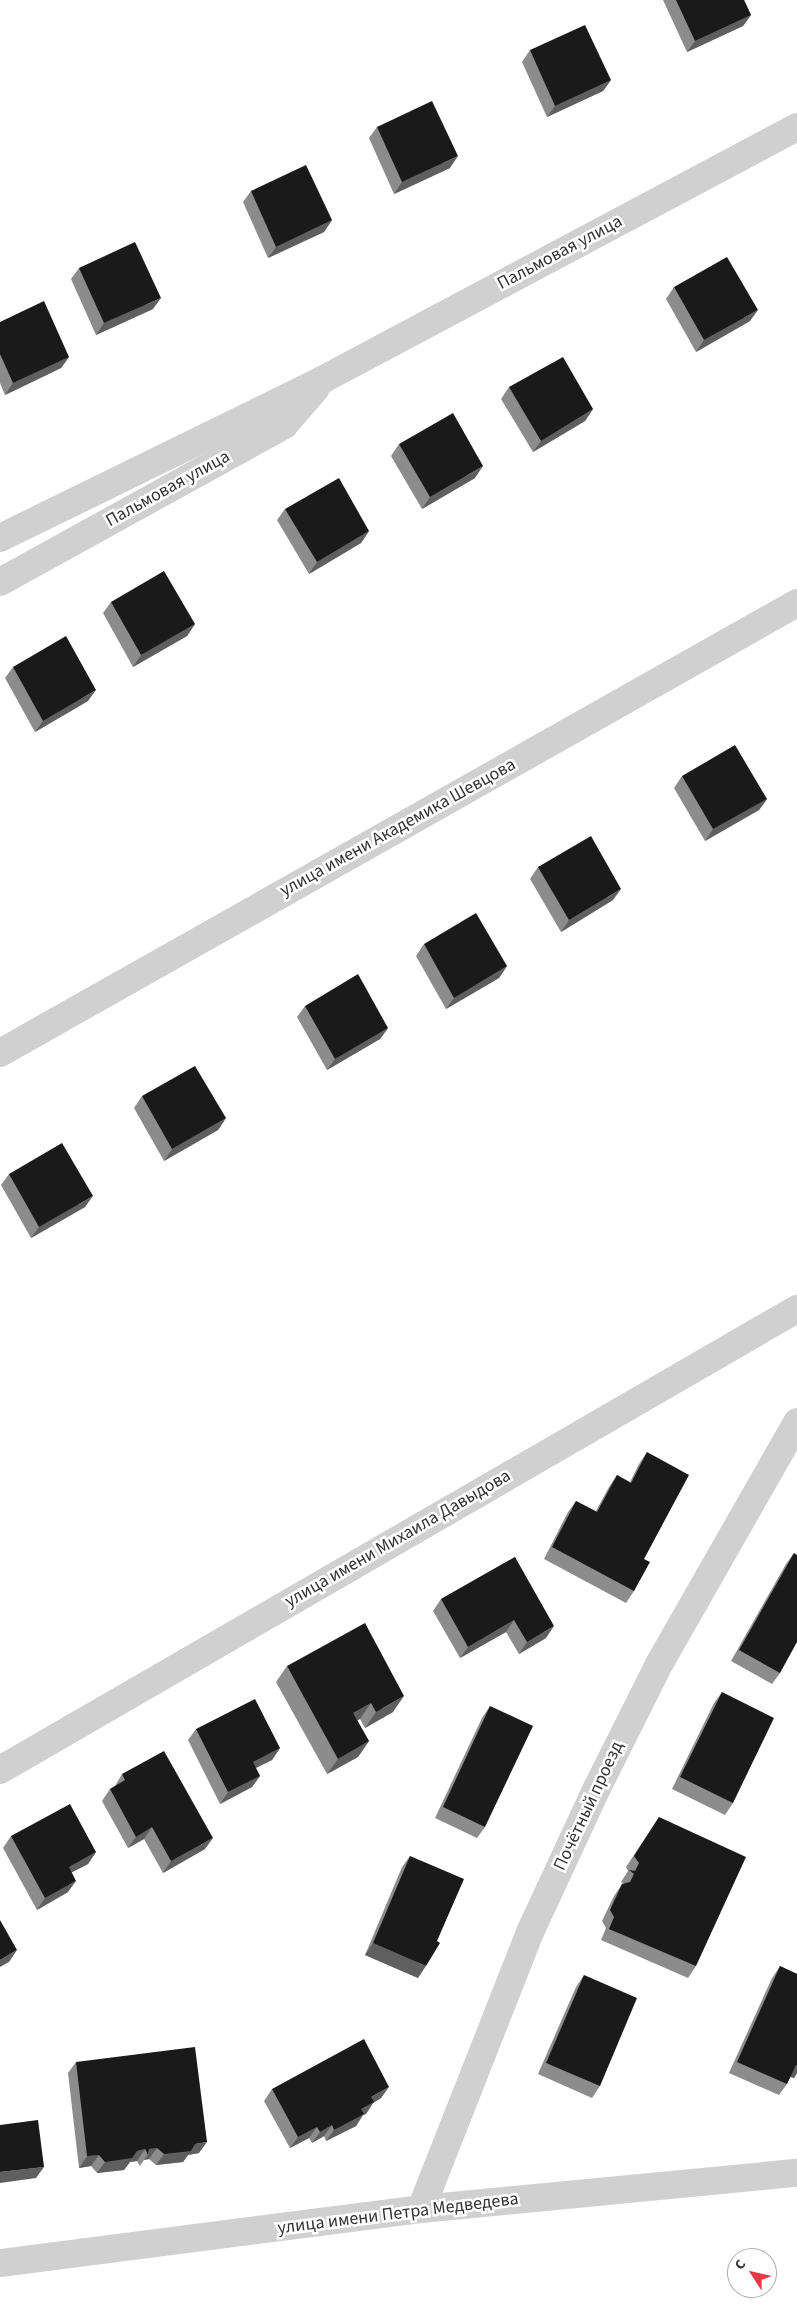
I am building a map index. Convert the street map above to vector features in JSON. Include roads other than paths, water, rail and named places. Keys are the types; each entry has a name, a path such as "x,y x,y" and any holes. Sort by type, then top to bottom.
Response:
{"street":[{"name":"Пальмовая улица","path":"0,538 322,380 797,127"},
{"name":"Пальмовая улица","path":"0,582 284,425 322,380"},
{"name":"улица имени Академика Шевцова","path":"0,1053 797,603"},
{"name":"улица имени Михаила Давыдова","path":"0,1770 797,1309"},
{"name":"Почётный проезд","path":"421,2209 531,1930 597,1788 662,1657 797,1422"},
{"name":"улица имени Петра Медведева","path":"0,2263 421,2209 797,2173"}]}
